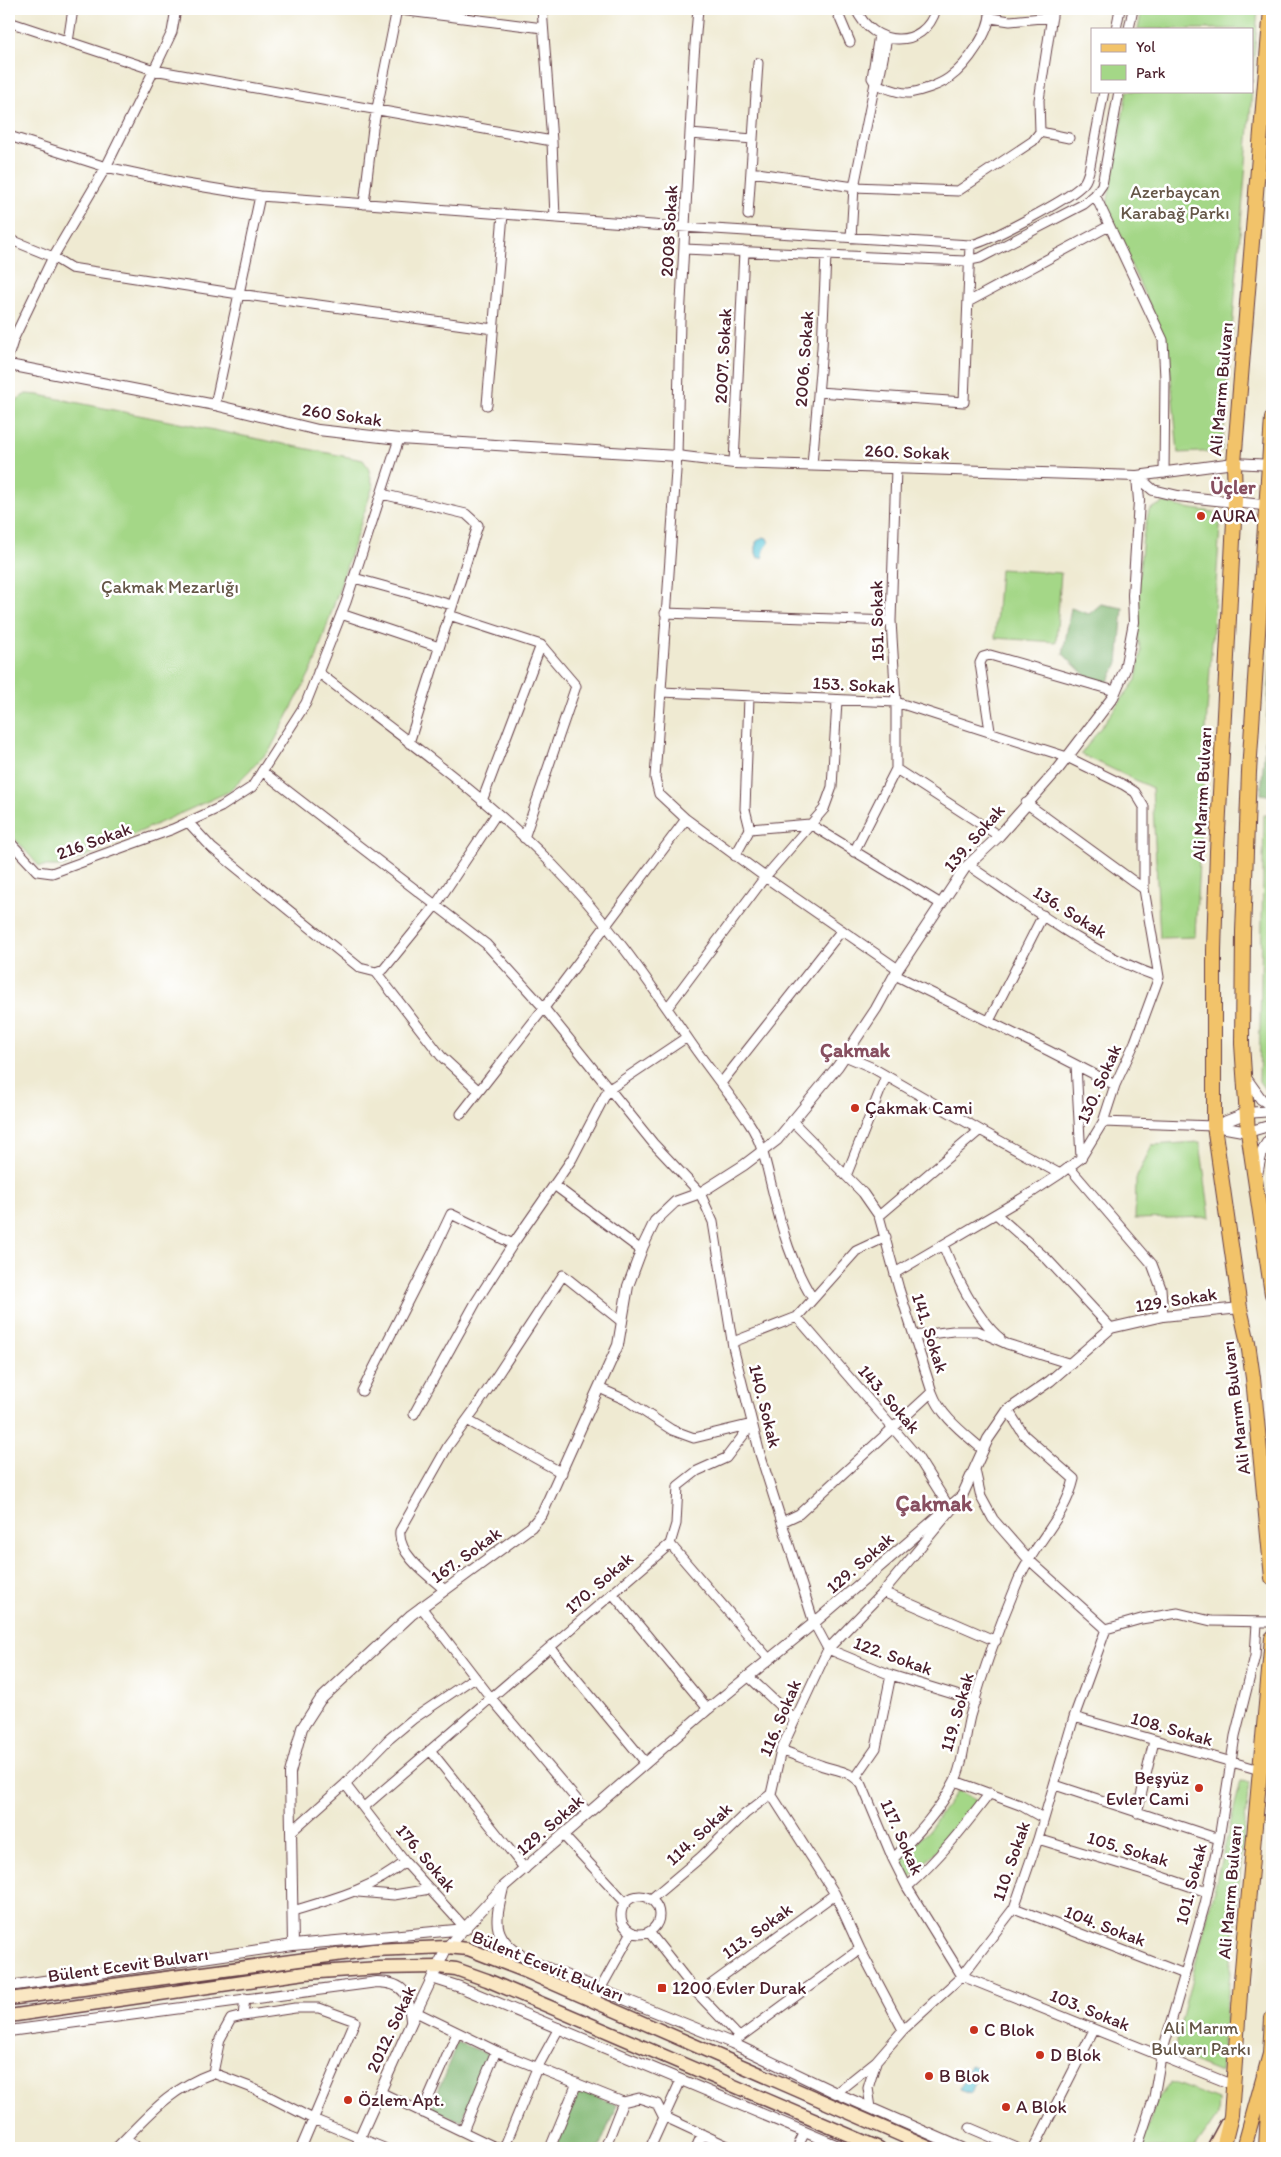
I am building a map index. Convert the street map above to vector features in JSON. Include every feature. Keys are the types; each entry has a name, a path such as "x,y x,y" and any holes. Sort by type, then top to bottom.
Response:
{"main road":[{"name":"Ali Marım Bulvarı","path":"1271,9 1234,464 1235,501 1217,851 1214,951 1214,1126 1240,1308 1253,1378 1272,1578"},
{"path":"1272,418 1269,506 1248,809 1243,932 1242,1044 1248,1132 1272,1294"},
{"name":"Ali Marım Bulvarı","path":"1223,2148 1231,2116 1272,1638"},
{"name":"Bülent Ecevit Bulvarı","path":"9,1999 373,1950 447,1947 468,1949 525,1965 593,2002 930,2148"},
{"name":"Bülent Ecevit Bulvarı","path":"9,2016 305,1973 379,1968 435,1972 456,1969 487,1980 879,2148"},
{"path":"1266,2148 1272,2018"},
{"path":"1244,2148 1270,2054"},
{"path":"1213,2148 1231,2116"}],"street":[{"path":"68,42 72,9"},
{"path":"9,354 14,338 53,257 106,167 154,70 172,32 176,9"},
{"path":"364,204 376,110 395,9 543,28"},
{"path":"542,9 552,141 555,218"},
{"name":"2008 Sokak","path":"698,9 685,227 677,456 655,778 659,794 686,819 735,856 842,930 896,972 1115,1086"},
{"path":"836,9 850,42"},
{"path":"856,9 867,28 883,36 900,39 911,36 921,30 930,22 936,9"},
{"path":"1116,28 1120,9"},
{"path":"1129,28 1133,9"},
{"path":"751,172 854,187 958,191 1033,141 1040,132 1039,100 1052,13 1010,21 990,13 974,51 950,77 933,86 908,93 875,84"},
{"path":"9,22 154,70 552,141"},
{"path":"851,238 854,187 875,84 879,79 883,36"},
{"path":"748,215 758,63"},
{"path":"9,136 106,167 180,183 260,196 685,227 970,245 986,240 1063,199 1085,183 1104,92"},
{"path":"684,249 970,260 987,255 1084,204 1095,195 1103,180 1119,92"},
{"path":"1040,132 1069,138"},
{"path":"690,134 753,139"},
{"path":"1095,195 1163,340 1165,378 1164,473"},
{"path":"214,405 260,196"},
{"path":"487,405 503,214"},
{"path":"968,302 1109,226"},
{"path":"9,238 53,257 72,268 239,294 493,329"},
{"path":"818,392 964,402 970,245"},
{"name":"2007. Sokak","path":"734,463 744,252"},
{"name":"2006. Sokak","path":"812,465 826,255"},
{"name":"260 Sokak","path":"9,365 214,405 318,430 399,439 677,456"},
{"name":"216 Sokak","path":"9,841 37,871 52,873 173,829 221,807 252,787 306,703 342,614 399,439"},
{"name":"260. Sokak","path":"677,456 734,463 1137,476 1234,464 1271,465"},
{"name":"151. Sokak","path":"854,852 896,769 896,702 891,621 896,468"},
{"path":"1137,476 1152,490 1178,496 1269,506"},
{"name":"139. Sokak","path":"700,1193 763,1151 777,1140 792,1122 845,1056 876,1009 896,972 968,865 999,836 1067,757 1116,691 1125,669 1134,622 1133,595 1139,501 1137,476"},
{"path":"382,494 466,514 478,525 409,743"},
{"path":"354,578 452,605"},
{"path":"665,613 891,621"},
{"path":"342,614 439,647"},
{"path":"449,615 541,645 576,686 524,838"},
{"path":"482,801 541,645"},
{"path":"990,731 980,663 990,655 1116,691"},
{"path":"318,672 497,813 553,865 606,926 668,1007 687,1037 722,1082 750,1124 763,1151 790,1254 804,1285 813,1299"},
{"name":"153. Sokak","path":"661,692 837,701 896,702 1067,757 1136,792 1144,807 1144,890"},
{"path":"735,856 750,829 745,809 749,696"},
{"path":"668,1007 765,877 824,809 832,787 837,701"},
{"path":"896,769 999,836"},
{"name":"140. Sokak","path":"262,771 486,944 544,1008 608,1090 653,1143 700,1193 713,1222 733,1347 752,1424 814,1623"},
{"path":"1026,803 1144,890 1159,977"},
{"path":"188,822 212,848 360,968 376,972 384,969 435,906 497,813"},
{"path":"461,1114 544,1008 686,819"},
{"path":"750,829 810,824 941,904"},
{"name":"136. Sokak","path":"968,865 1092,946 1142,971 1159,977"},
{"path":"989,1022 1043,915"},
{"path":"722,1082 842,930"},
{"path":"376,972 441,1056 479,1091"},
{"name":"130. Sokak","path":"895,1273 996,1214 1060,1174 1081,1158 1103,1122 1115,1086 1135,1042 1159,977"},
{"path":"414,1414 476,1302 513,1244 572,1159 608,1090 687,1037"},
{"path":"845,1056 886,1076 1060,1174"},
{"path":"1076,1065 1081,1158"},
{"path":"846,1176 886,1076"},
{"path":"1244,1076 1261,1099 1272,1106"},
{"path":"1214,1126 1247,1113 1272,1111"},
{"name":"141. Sokak","path":"782,1522 799,1514 932,1392 879,1216 863,1193 792,1122"},
{"path":"1103,1122 1214,1126 1248,1132 1272,1125"},
{"path":"879,1216 980,1130"},
{"path":"1256,1178 1261,1154 1272,1137"},
{"path":"1069,1167 1152,1264 1161,1288 1163,1316"},
{"path":"554,1185 641,1250"},
{"name":"167. Sokak","path":"293,1945 290,1773 302,1728 320,1700 411,1615 531,1527 542,1514 618,1345 628,1286 641,1250 655,1221 676,1202 700,1193"},
{"path":"362,1391 414,1292 451,1214 513,1244"},
{"path":"996,1214 1047,1259 1111,1328"},
{"path":"733,1342 797,1317 856,1251 886,1237"},
{"path":"943,1245 952,1266 986,1325 1007,1344"},
{"path":"446,1590 417,1567 404,1550 399,1538 400,1532 448,1446 563,1275 622,1322"},
{"name":"129. Sokak","path":"466,1929 503,1887 708,1709 814,1623 962,1496 988,1439 1008,1410 1050,1381 1111,1328 1163,1316 1240,1308"},
{"name":"143. Sokak","path":"797,1317 917,1456 949,1507"},
{"path":"914,1336 953,1331 978,1331 1007,1344 1071,1364"},
{"path":"599,1388 626,1400 672,1430 694,1438 752,1424"},
{"path":"932,1392 936,1402 949,1420 983,1450"},
{"name":"119. Sokak","path":"893,1859 928,1822 955,1781 976,1701 996,1641 1028,1558 1066,1504 1074,1479 1024,1434 1008,1410"},
{"path":"466,1420 562,1473"},
{"path":"752,1424 726,1458 697,1471 678,1486 676,1524 670,1544 768,1659"},
{"path":"975,1470 981,1497 993,1519 1028,1558 1106,1629 1178,1613 1211,1621 1272,1622"},
{"name":"116. Sokak","path":"771,1794 781,1750 828,1649 883,1592 962,1496"},
{"name":"170. Sokak","path":"364,1807 670,1544"},
{"path":"883,1592 996,1641"},
{"path":"612,1593 708,1709"},
{"path":"421,1607 492,1698 588,1813"},
{"name":"122. Sokak","path":"814,1623 828,1649 892,1675 976,1701"},
{"name":"101. Sokak","path":"1137,2148 1154,2097 1161,2057 1207,1892 1219,1839 1230,1762 1255,1656 1257,1623"},
{"name":"110. Sokak","path":"876,2061 903,2030 962,1976 1014,1908 1038,1839 1074,1717 1106,1629"},
{"path":"550,1647 646,1763"},
{"path":"781,1750 824,1766 846,1771 856,1777 876,1748 892,1675"},
{"path":"748,1676 795,1720"},
{"path":"292,1832 345,1784 389,1739 413,1719 475,1677"},
{"name":"108. Sokak","path":"1074,1717 1260,1770"},
{"path":"1136,1813 1154,1741"},
{"path":"430,1750 525,1869"},
{"name":"117. Sokak","path":"856,1777 862,1785 893,1859 907,1887 962,1976"},
{"path":"955,1781 1020,1805 1043,1818"},
{"name":"176. Sokak","path":"345,1784 405,1862 466,1929"},
{"path":"1054,1785 1219,1839"},
{"path":"907,1887 930,1867 958,1836 990,1793"},
{"path":"771,1794 835,1894 860,1949 903,2030"},
{"name":"114. Sokak","path":"650,1900 701,1857 745,1814 771,1794"},
{"path":"563,1835 626,1903"},
{"name":"105. Sokak","path":"1038,1839 1207,1892"},
{"path":"293,1911 358,1892 388,1876 405,1862"},
{"path":"503,1887 496,1917 496,1926 506,1942 525,1965 600,1990 735,2040 836,2093 962,2148"},
{"path":"358,1892 394,1895 430,1889"},
{"name":"113. Sokak","path":"698,1994 835,1894"},
{"path":"638,1897 650,1900 656,1906 659,1914 655,1927 649,1932 640,1934 632,1932 625,1927 622,1919 622,1910 626,1903 638,1897"},
{"name":"104. Sokak","path":"1014,1908 1184,1974"},
{"path":"9,1986 293,1945 466,1929"},
{"name":"2012. Sokak","path":"355,2148 411,2022 447,1947 466,1929"},
{"path":"593,2002 632,1932"},
{"path":"649,1932 735,2040"},
{"path":"735,2040 860,1949"},
{"path":"435,1972 460,1987 844,2148"},
{"name":"103. Sokak","path":"962,1976 1233,2085"},
{"path":"9,2031 245,1998 377,1982 392,1982 399,1986 406,1994 411,2022"},
{"path":"243,2016 245,1998"},
{"path":"214,2073 217,2048 222,2032 231,2019 295,2008 319,2008 355,2021 301,2148"},
{"path":"416,2012 496,2051 623,2102 639,2098 657,2104 663,2116 732,2148"},
{"path":"504,2148 537,2068 559,2028"},
{"path":"1034,2148 1094,2030"},
{"path":"422,2113 457,2033"},
{"path":"463,2131 496,2051"},
{"path":"836,2093 876,2061"},
{"path":"871,2108 868,2088 876,2061"},
{"path":"116,2148 164,2099 185,2085 214,2073 250,2088 313,2119 384,2148"},
{"path":"650,2148 681,2080"},
{"path":"550,2148 577,2083"},
{"path":"380,2092 497,2148"},
{"path":"605,2148 623,2102"},
{"path":"970,2128 1017,2148"},
{"path":"797,2148 806,2132"},
{"path":"696,2148 702,2134"},
{"path":"125,2139 139,2148"}],"green space":[{"path":"1142,9 1258,9 1254,58 1254,28 1138,28"},
{"name":"Azerbaycan Karabağ Parkı","path":"1127,92 1252,92 1222,451 1178,453 1168,345 1106,211"},
{"name":"Çakmak Mezarlığı","path":"26,394 39,395 363,460 368,467 373,486 314,665 270,750 228,792 64,866 39,866 9,832 9,413 18,399"},
{"path":"1164,502 1185,508 1221,513 1207,712 1195,937 1160,938 1152,788 1081,754 1136,680 1141,651 1134,622 1143,537 1149,510"},
{"path":"1000,569 1061,573 1056,642 995,638"},
{"path":"1101,604 1123,608 1118,663 1106,685 1090,680 1063,654 1071,608 1089,614"},
{"path":"1272,647 1272,796 1261,794"},
{"path":"1264,815 1272,815 1272,1096 1269,1096 1259,1081"},
{"path":"1200,1142 1210,1217 1135,1219 1136,1179 1152,1145"},
{"name":"Ali Marım Bulvarı Parkı","path":"1241,1781 1249,1782 1220,2073 1173,2054"},
{"path":"958,1790 977,1801 937,1850 910,1878 899,1861 929,1830"},
{"path":"457,2042 488,2054 462,2121 431,2110"},
{"name":"Ali Marım Bulvarı Parkı","path":"1171,2082 1218,2100 1217,2116 1195,2148 1141,2148 1157,2100"},
{"path":"580,2090 617,2105 599,2148 556,2148"}],"water":[{"path":"763,537 767,538 769,543 764,550 763,557 758,558 756,542"},
{"path":"970,2065 980,2069 971,2093 960,2089"}],"place":[{"name":"AURA","path":"1201,516"},
{"name":"Çakmak Cami","path":"855,1108"},
{"name":"Beşyüz Evler Cami","path":"1199,1788"},
{"name":"1200 Evler Durak","path":"662,1988"},
{"name":"C Blok","path":"974,2030"},
{"name":"D Blok","path":"1040,2055"},
{"name":"B Blok","path":"929,2076"},
{"name":"Özlem Apt.","path":"348,2100"},
{"name":"A Blok","path":"1006,2107"}],"district":[{"name":"Üçler","path":"1233,487"},
{"name":"Çakmak","path":"855,1050"},
{"name":"Çakmak","path":"934,1503"}]}
